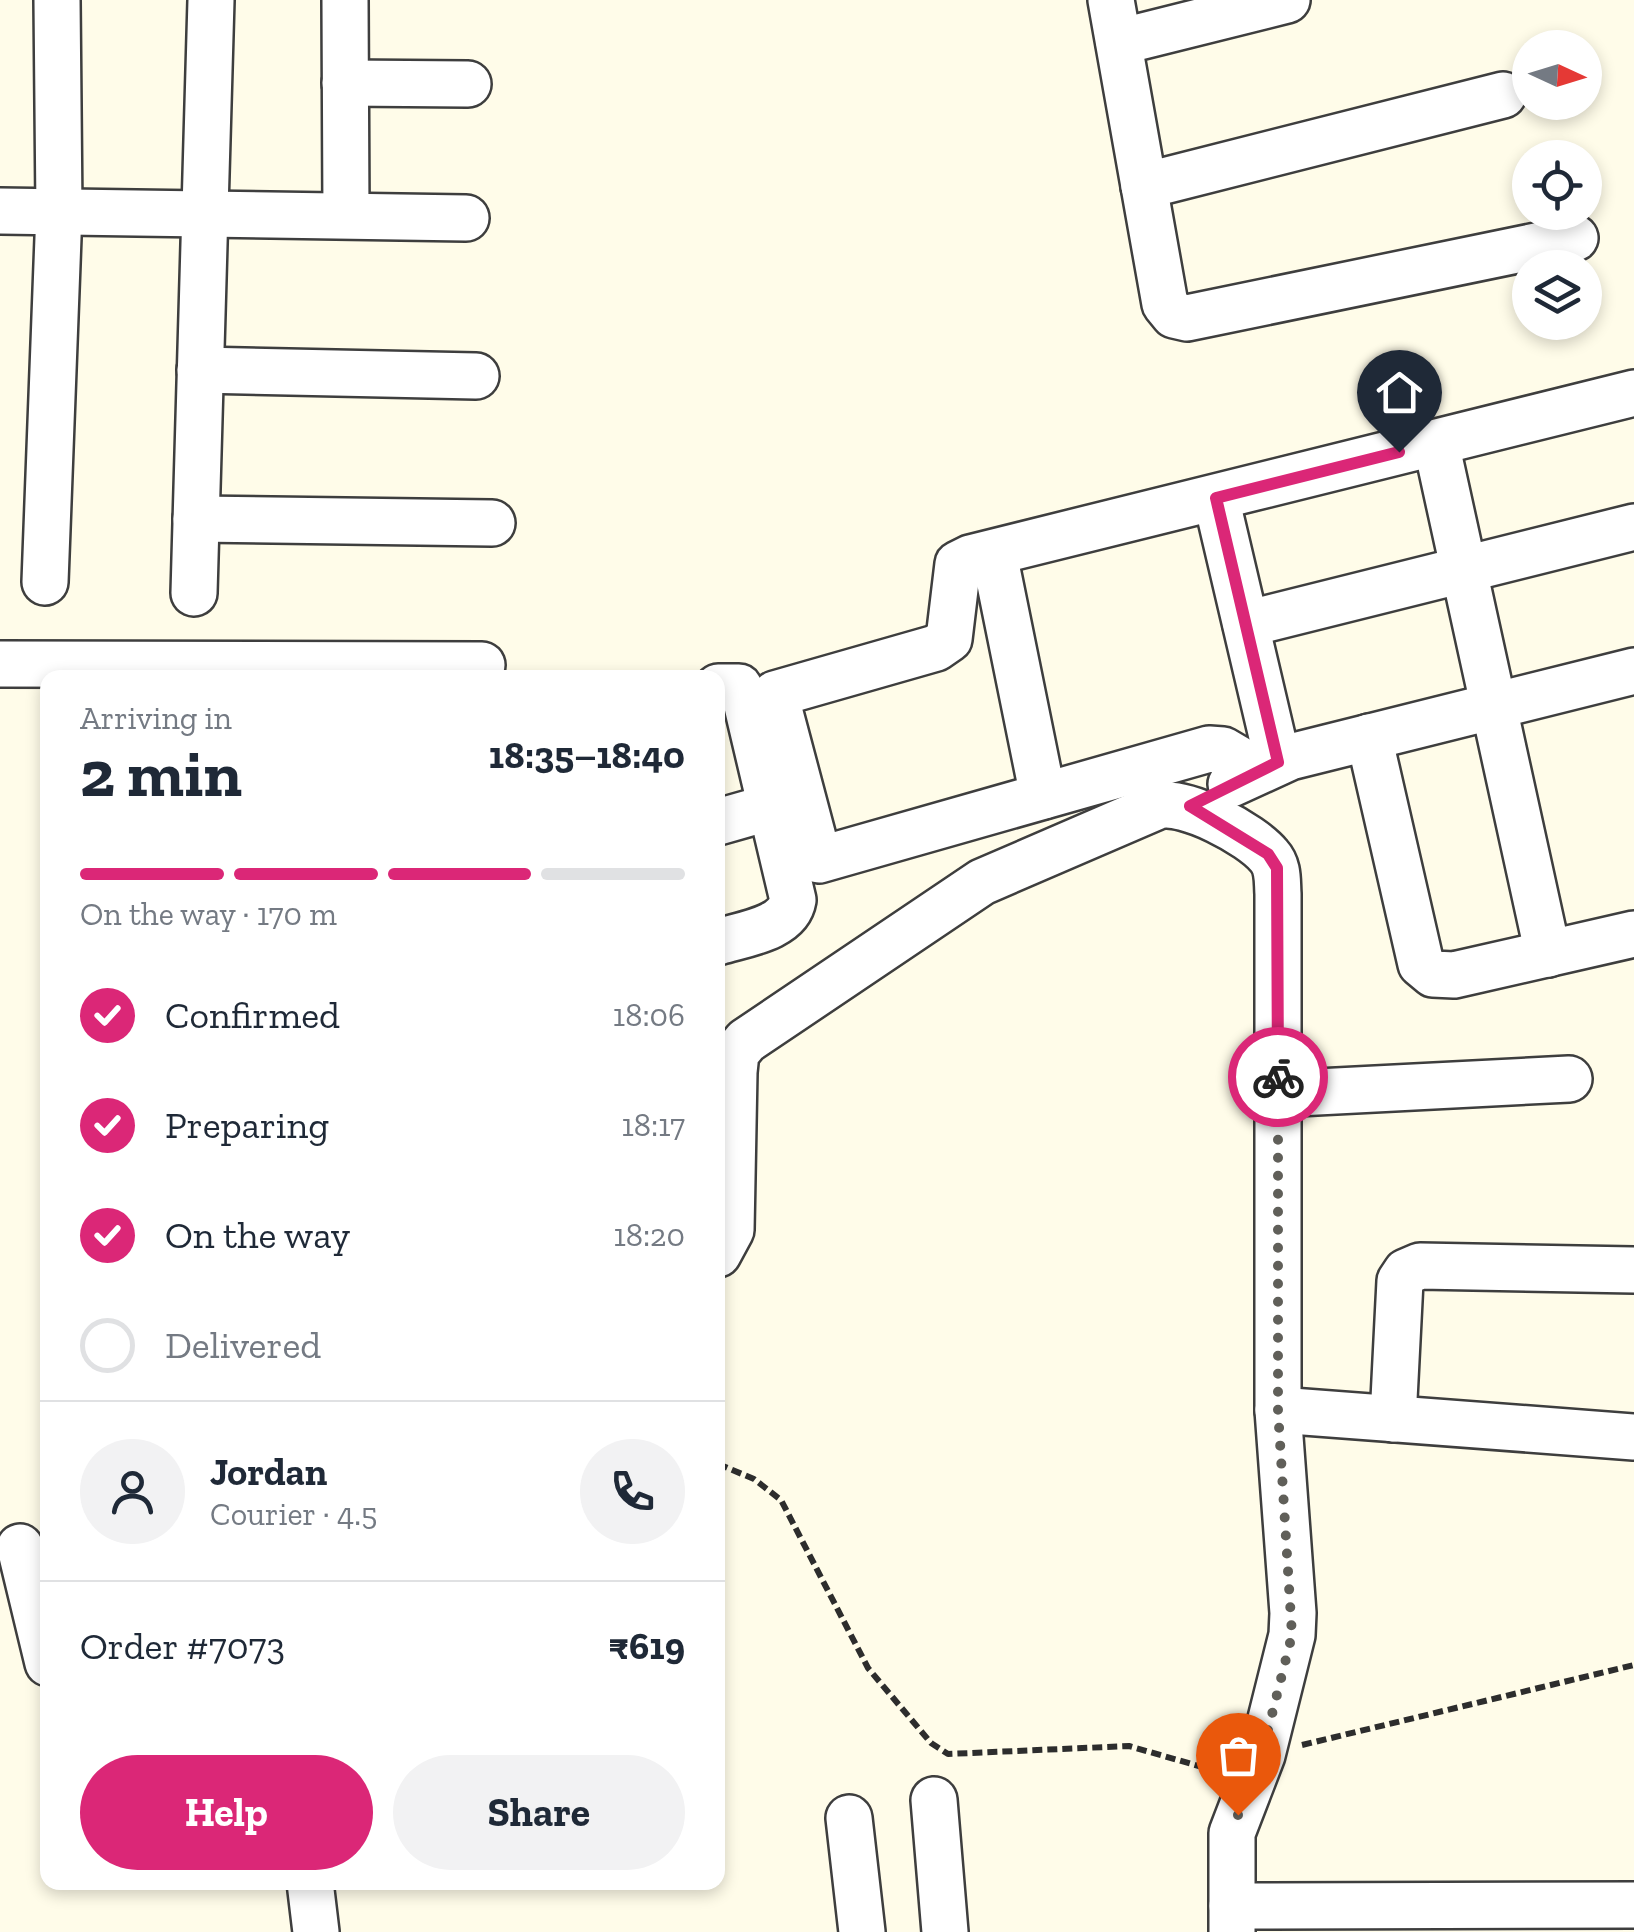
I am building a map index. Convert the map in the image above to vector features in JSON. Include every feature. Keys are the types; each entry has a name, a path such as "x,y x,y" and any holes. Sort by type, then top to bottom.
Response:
{"street":[{"path":"45,582 60,210 56,0"},
{"path":"194,593 211,0"},
{"path":"346,0 346,216"},
{"path":"1287,0 1115,21 1165,304 1174,315 1187,318 1575,238"},
{"path":"345,83 468,84"},
{"path":"1144,186 1503,96"},
{"path":"0,211 466,218"},
{"path":"200,370 476,376"},
{"path":"1267,766 1209,749 819,860 775,694 936,648 949,639 958,564 1634,393"},
{"path":"1436,443 1548,954"},
{"path":"1216,498 1246,624 1267,766"},
{"path":"196,519 492,524"},
{"path":"1246,624 1634,527"},
{"path":"994,554 1043,796"},
{"path":"0,664 117,670"},
{"path":"407,670 482,664"},
{"path":"1190,806 1267,766 1634,671"},
{"path":"725,687 738,687 745,698 793,900 791,911 781,921 725,940"},
{"path":"1369,737 1421,964 1433,974 1454,975 1633,940"},
{"path":"725,1241 731,1230 736,1052 746,1041 982,882 1158,806 1173,802 1190,806 1268,854 1277,868 1278,1410 1293,1613 1292,1635 1255,1768 1232,1833 1232,1919 1461,1919 1607,1914"},
{"path":"725,820 771,807"},
{"path":"1278,1094 1569,1078"},
{"path":"1393,1419 1400,1281 1406,1272 1420,1266 1634,1270"},
{"path":"1278,1410 1634,1437"},
{"path":"30,1545 40,1611"},
{"path":"934,1800 945,1932"},
{"path":"848,1818 862,1932"},
{"path":"311,1890 316,1932"}],"path":[{"path":"725,1467 754,1480 781,1500 868,1668 931,1743 948,1754 1129,1746 1255,1768 1634,1665"}],"way so far":[{"path":"1238,1815 1262,1754 1292,1635 1278,1410 1278,1077"}],"route":[{"path":"1278,1077 1277,868 1268,854 1190,806 1278,762 1216,498 1399,452"}]}
